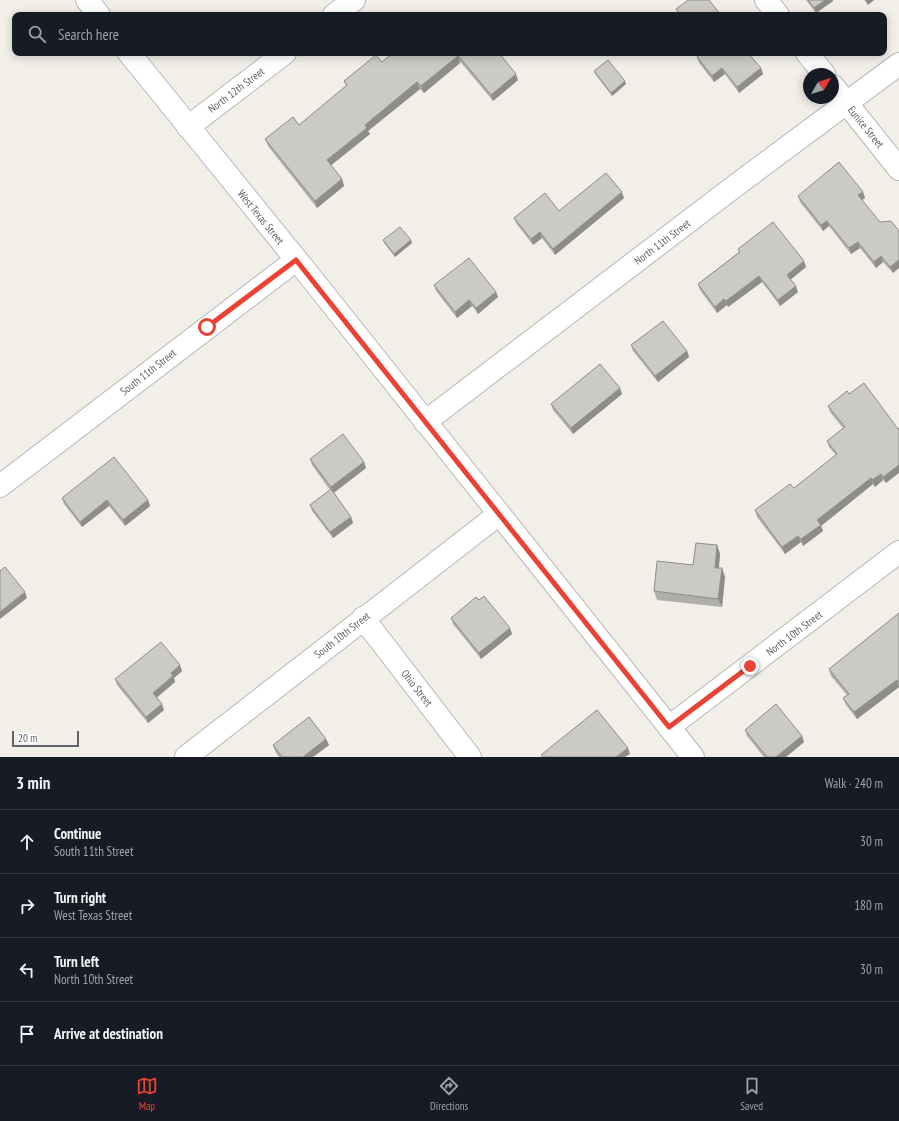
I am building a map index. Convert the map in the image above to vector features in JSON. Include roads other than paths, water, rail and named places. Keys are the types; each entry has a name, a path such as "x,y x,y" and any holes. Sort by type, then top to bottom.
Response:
{"street":[{"path":"87,0 97,12"},
{"path":"338,12 354,0"},
{"path":"766,0 776,12"},
{"name":"West Texas Street","path":"131,56 694,757"},
{"name":"North 12th Street","path":"188,127 281,56"},
{"path":"809,56 819,68"},
{"name":"North 11th Street","path":"425,422 735,186 899,64"},
{"name":"Eunice Street","path":"839,94 899,169"},
{"name":"South 11th Street","path":"0,486 296,260"},
{"name":"South 10th Street","path":"186,757 363,618 499,514"},
{"name":"North 10th Street","path":"669,727 899,552"},
{"name":"Ohio Street","path":"363,618 470,757"}]}
